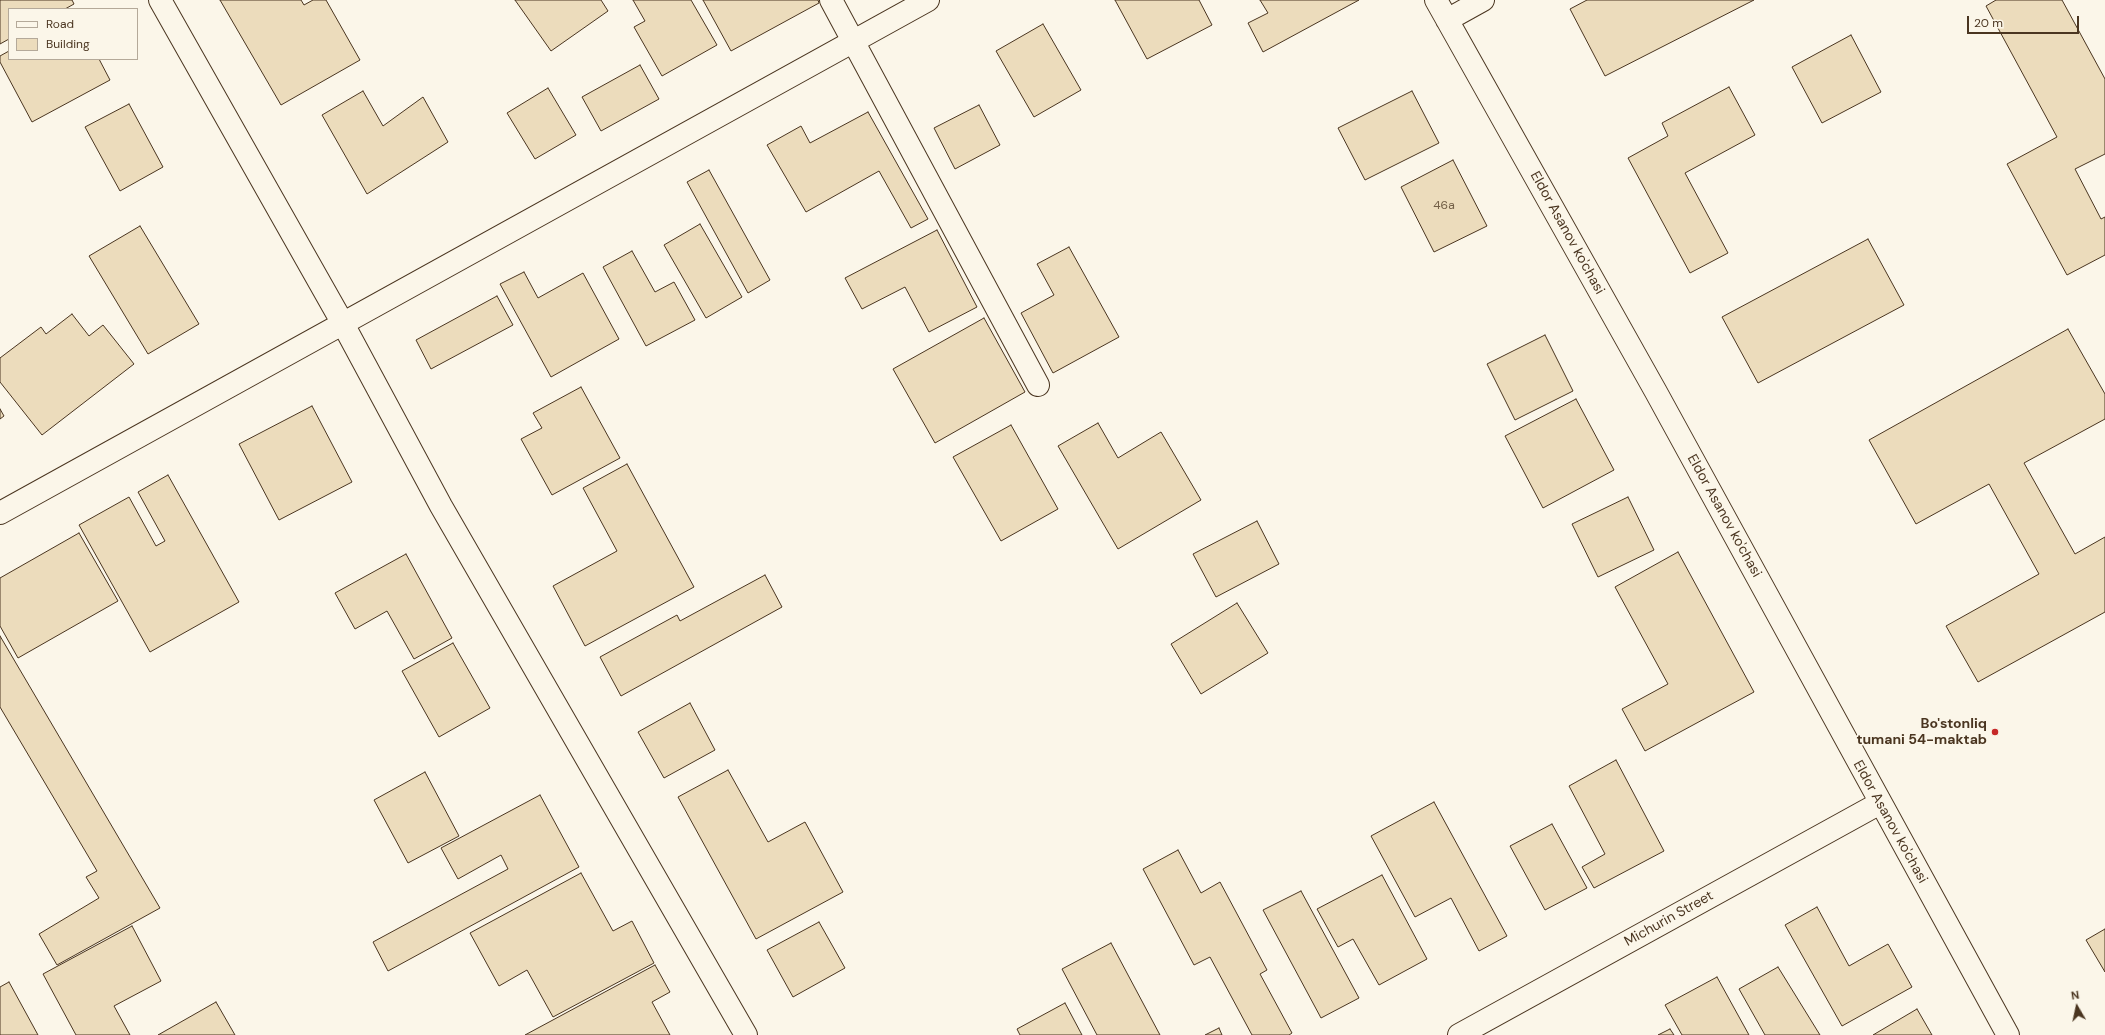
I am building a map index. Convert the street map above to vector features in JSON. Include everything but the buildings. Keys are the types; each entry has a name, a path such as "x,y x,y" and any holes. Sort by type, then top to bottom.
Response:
{"street":[{"path":"160,0 342,322 441,506 746,1035"},
{"path":"831,0 1038,385"},
{"path":"0,513 342,322 928,0"},
{"name":"Eldor Asanov ko'chasi","path":"1436,0 1656,392 2008,1035"},
{"path":"1447,20 1483,0"},
{"name":"Michurin Street","path":"1459,1035 1880,803"}],"place":[{"name":"Bo'stonliq tumani 54-maktab","path":"1995,732"}]}
